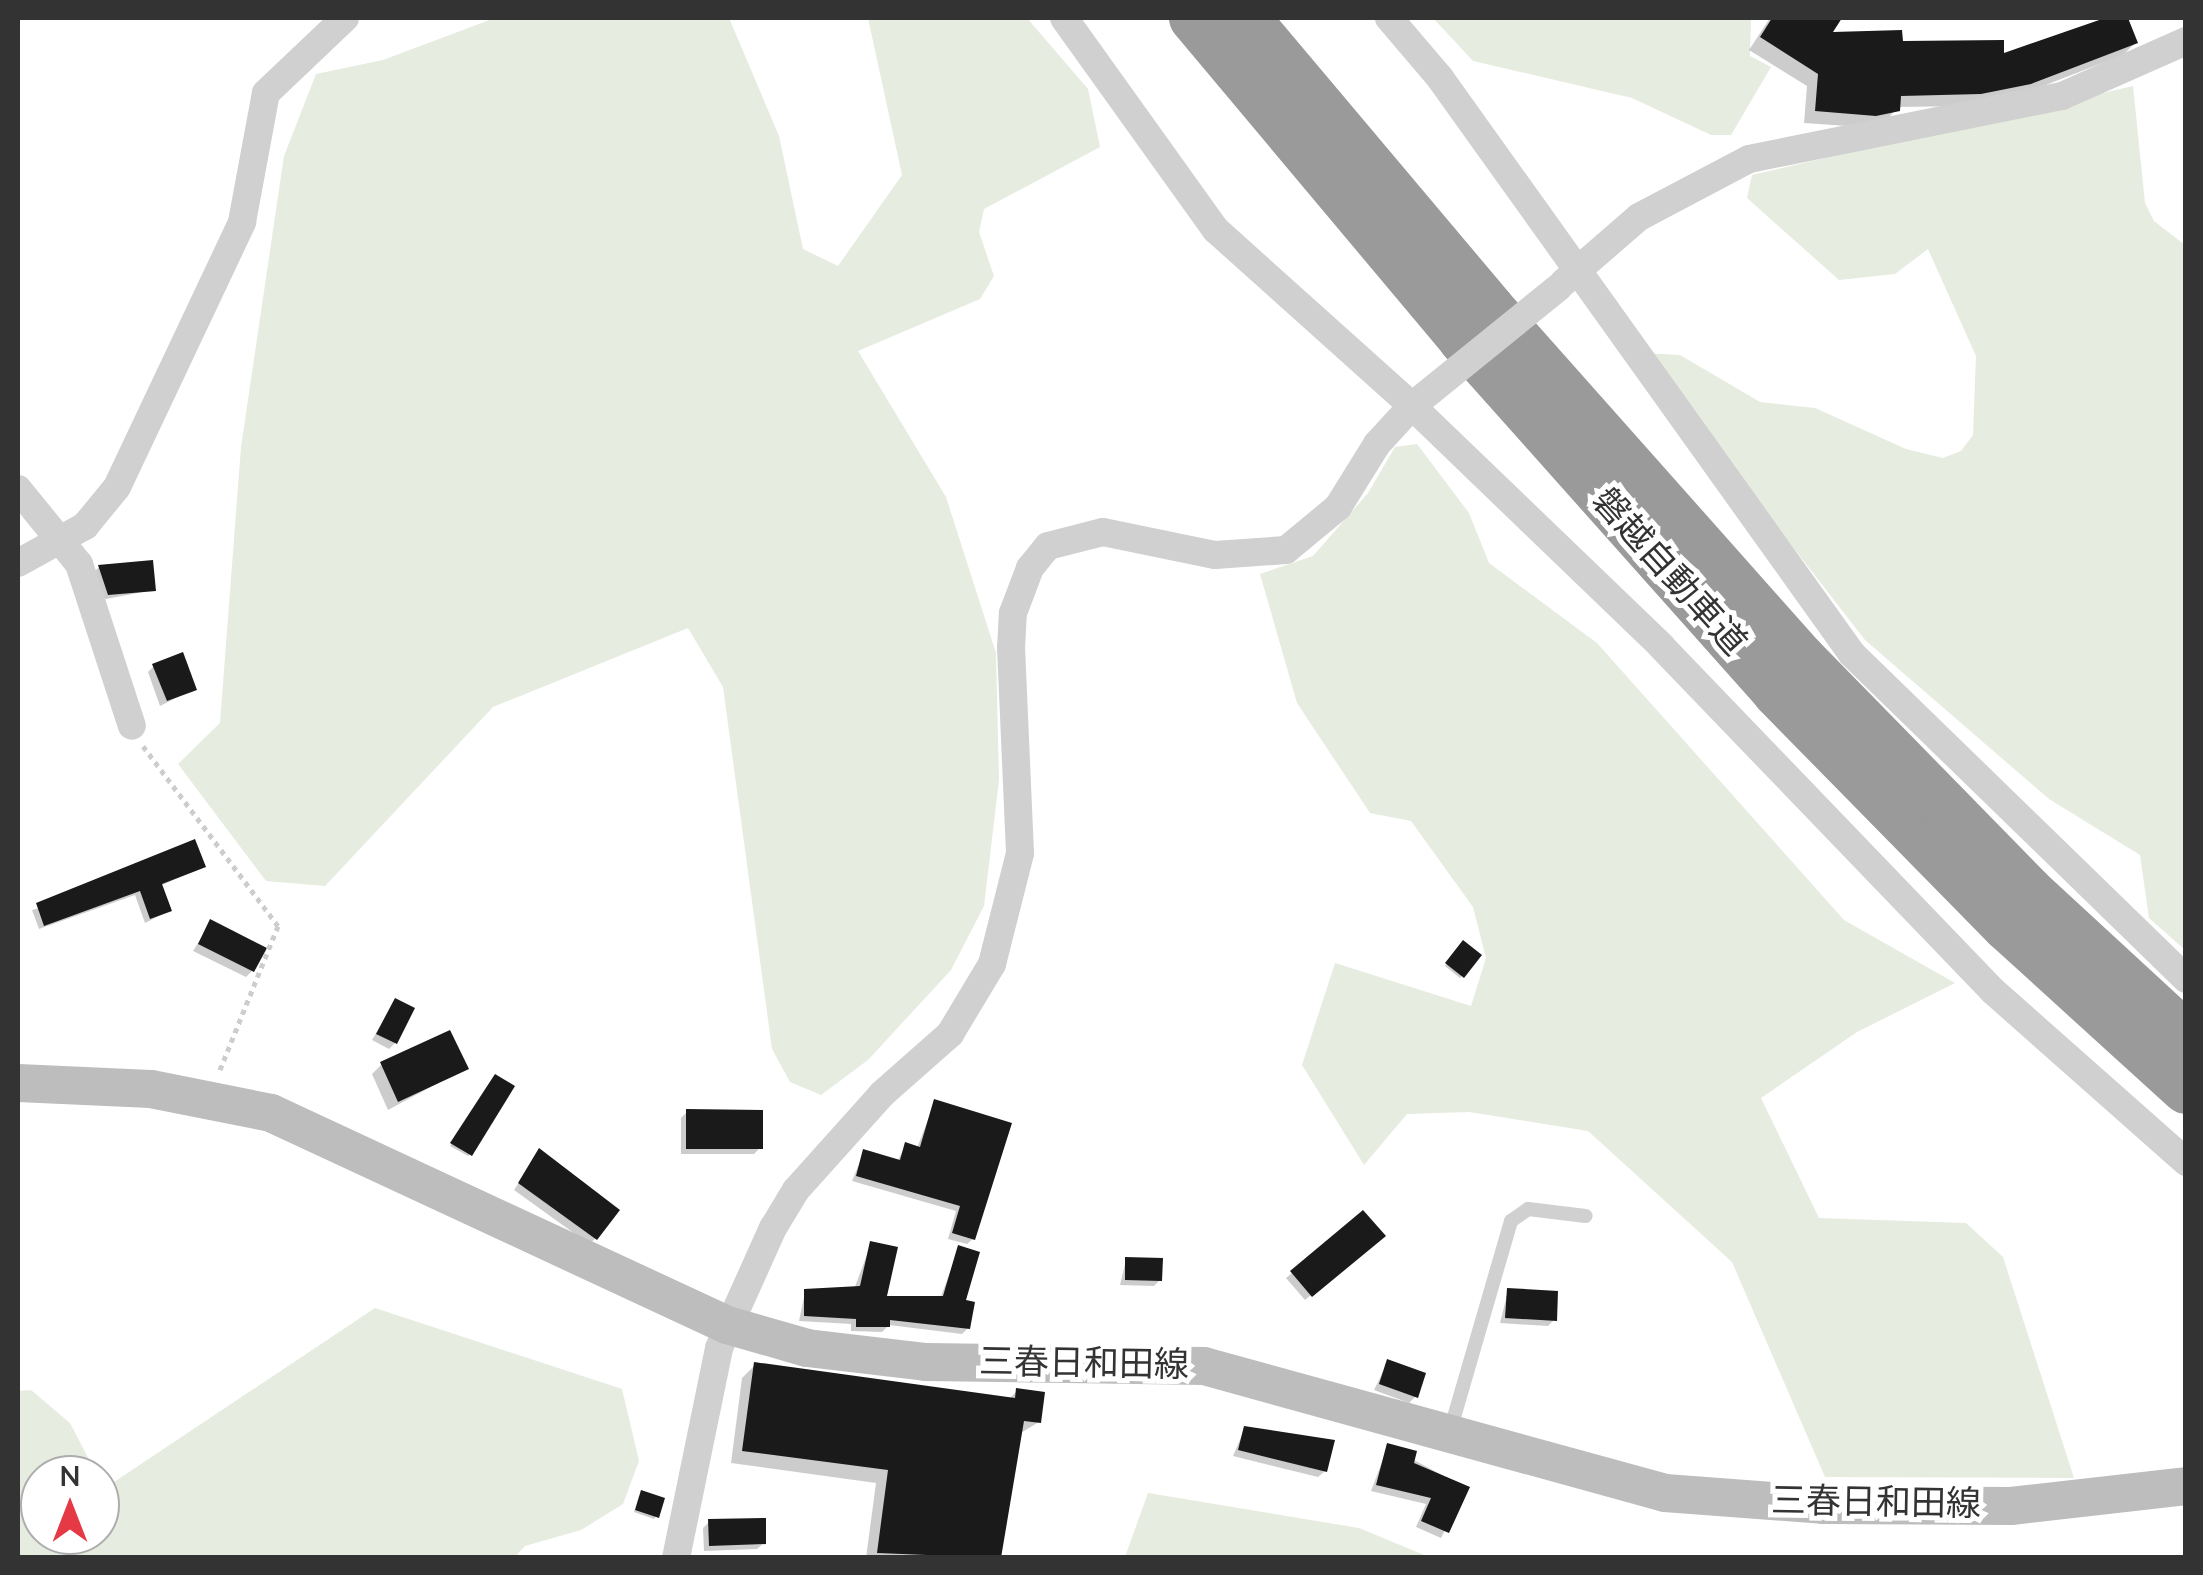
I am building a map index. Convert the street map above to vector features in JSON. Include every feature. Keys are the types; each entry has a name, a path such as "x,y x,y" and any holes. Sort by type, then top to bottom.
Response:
{"highway":[{"name":"磐越自動車道","path":"1194,18 1463,340 1777,692 2007,926 2186,1089"},
{"name":"磐越自動車道","path":"1245,18 1490,309 1801,659 2028,891 2186,1037"}],"main road":[{"name":"三春日和田線","path":"18,1083 212,1099 270,1113 387,1163 727,1326 807,1348 926,1362 1204,1366 1665,1494 1823,1505 2011,1506 2184,1489"}],"street":[{"path":"18,563 61,534 84,526 117,487 230,252 266,94 345,18"},
{"path":"1064,18 1216,230 1412,406 1761,746 1872,872 1993,991 2186,1162"},
{"path":"1389,18 1440,78 1568,279 1852,654 2186,980"},
{"path":"676,1558 727,1326 796,1190 882,1094 950,1034 992,964 1020,853 1010,650 1013,613 1030,568 1048,546 1103,532 1215,555 1286,550 1338,506 1377,444 1412,406 1639,217 1749,159 2062,96 2186,40"},
{"path":"18,490 61,534 89,589 132,726"}],"lane":[{"path":"1449,1437 1511,1222 1528,1210 1586,1216"}],"path":[{"path":"132,726 150,759 278,926 212,1099"}],"shaded area":[{"path":"495,18 729,18 779,136 803,249 838,266 902,175 868,18 1027,18 1088,89 1100,147 984,209 979,232 994,276 980,299 858,351 946,497 996,653 999,780 984,906 951,970 868,1060 821,1095 790,1082 772,1049 723,687 688,628 493,707 325,886 266,881 178,764 220,723 241,447 284,156 316,74 383,60"},
{"path":"1433,18 1751,18 1750,56 1771,67 1731,135 1711,135 1632,98 1473,61"},
{"path":"2133,86 2145,203 2154,221 2185,245 2185,950 2149,918 2140,855 2049,799 1865,640 1642,353 1680,355 1760,402 1815,408 1906,449 1943,458 1961,451 1973,435 1976,356 1928,249 1895,274 1839,280 1747,198 1752,175"},
{"path":"1417,444 1469,513 1489,563 1597,643 1844,920 1955,983 1857,1032 1761,1098 1819,1218 1966,1223 2003,1257 2074,1478 1825,1477 1732,1262 1588,1131 1469,1112 1407,1114 1364,1165 1302,1065 1335,963 1471,1006 1486,958 1473,907 1411,821 1370,813 1297,703 1260,574 1313,556 1368,493 1395,447"},
{"path":"375,1308 622,1389 639,1461 623,1504 581,1530 525,1546 515,1557 18,1557 18,1391 31,1390 70,1423 87,1455 20,1455 20,1555 120,1555 120,1478"},
{"path":"1148,1493 1359,1528 1429,1557 1125,1557"}],"building":[{"path":"1772,18 1842,18 1833,32 1902,30 1903,41 2004,40 2004,53 2105,18 2128,18 2138,43 2031,84 1981,94 1901,96 1900,111 1876,116 1815,111 1818,74 1760,37"},
{"path":"153,560 156,591 108,595 98,565"},
{"path":"183,652 197,690 167,701 152,664"},
{"path":"195,839 206,867 162,884 172,911 150,919 140,891 44,926 36,903"},
{"path":"210,919 267,948 254,972 198,944"},
{"path":"1463,940 1482,955 1464,978 1445,963"},
{"path":"395,998 415,1008 397,1044 376,1034"},
{"path":"450,1030 469,1069 398,1102 380,1062"},
{"path":"495,1074 515,1086 472,1156 450,1143"},
{"path":"934,1099 1012,1123 975,1240 952,1233 960,1206 856,1176 863,1149 900,1160 905,1142 920,1147"},
{"path":"686,1109 763,1110 763,1149 686,1149"},
{"path":"539,1148 620,1210 597,1240 518,1183"},
{"path":"1363,1210 1386,1236 1312,1297 1290,1271"},
{"path":"870,1241 898,1247 887,1296 943,1296 958,1245 980,1252 966,1300 975,1302 970,1329 890,1320 890,1327 856,1327 856,1319 804,1316 804,1289 860,1286"},
{"path":"1125,1257 1163,1258 1162,1281 1125,1280"},
{"path":"1507,1288 1558,1291 1557,1321 1505,1318"},
{"path":"1387,1359 1426,1373 1418,1398 1379,1384"},
{"path":"754,1362 1015,1398 1016,1388 1045,1392 1041,1423 1024,1421 1001,1558 877,1553 888,1470 742,1451"},
{"path":"1244,1426 1335,1440 1327,1472 1238,1450"},
{"path":"1387,1443 1417,1451 1414,1463 1470,1487 1449,1533 1421,1521 1431,1498 1376,1485"},
{"path":"641,1490 665,1498 659,1518 635,1510"},
{"path":"766,1518 766,1544 709,1546 708,1519"}]}
